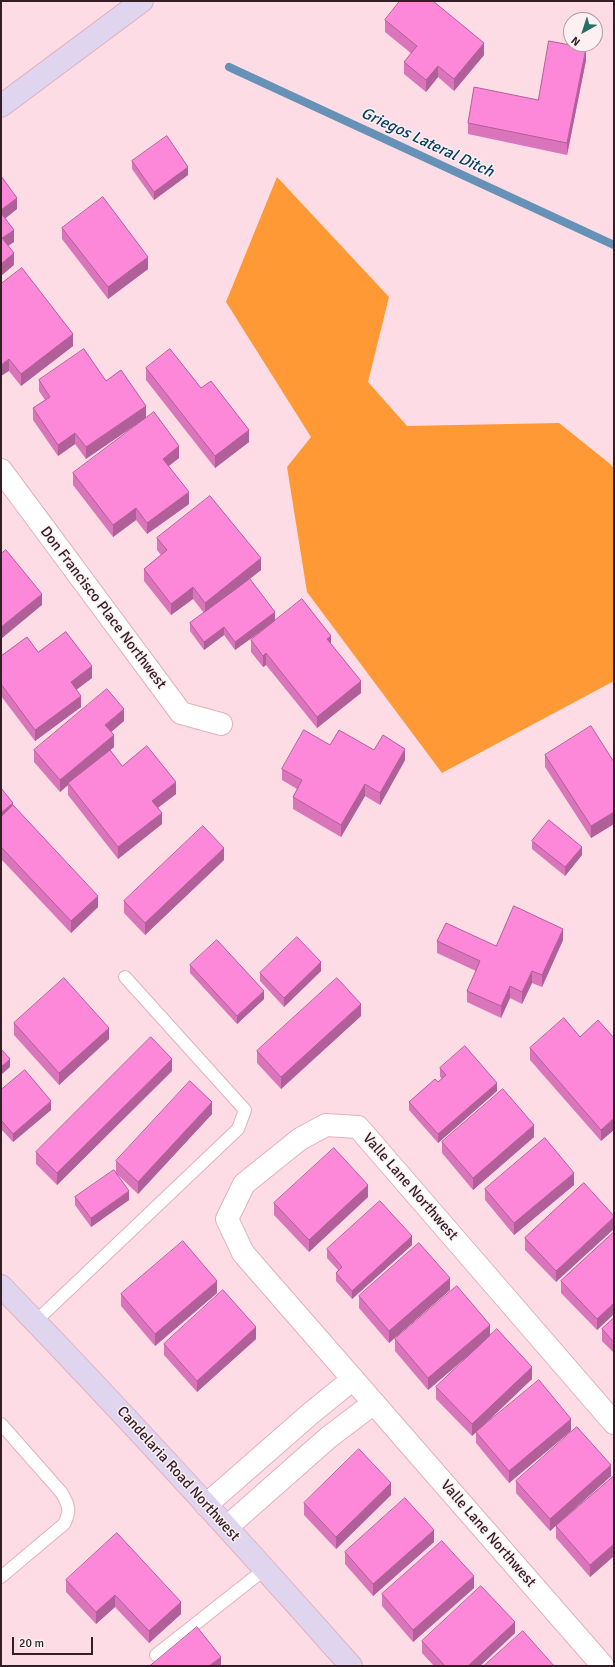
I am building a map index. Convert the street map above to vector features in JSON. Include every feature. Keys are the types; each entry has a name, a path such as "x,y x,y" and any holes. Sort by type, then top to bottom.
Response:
{"main road":[{"path":"1,106 142,1"},
{"name":"Candelaria Road Northwest","path":"1,1286 111,1401 227,1527 351,1666"}],"street":[{"name":"Don Francisco Place Northwest","path":"1,470 182,713 221,724"},
{"name":"Valle Lane Northwest","path":"603,1666 243,1253 227,1219 244,1184 300,1139 326,1125 358,1127 614,1423"},
{"path":"206,1505 310,1414 353,1379"},
{"path":"227,1527 329,1437 374,1403"}],"lane":[{"path":"35,1322 238,1129 245,1110 125,977"},
{"path":"1,1424 61,1492 68,1503 69,1515 64,1524 1,1577"},
{"path":"156,1655 265,1570"}],"shaded area":[{"path":"277,177 389,297 368,382 407,426 559,423 614,468 614,681 442,773 307,592 287,467 311,437 226,302"}],"building":[{"path":"400,1 433,1 484,43 454,79 438,66 426,80 404,62 417,46 385,20"},
{"path":"549,41 563,44 563,52 585,52 567,143 468,123 474,87 538,100"},
{"path":"167,136 188,167 154,192 132,161"},
{"path":"1,176 17,198 1,210"},
{"path":"103,197 148,257 108,287 62,228"},
{"path":"1,213 14,230 2,238 14,253 1,264"},
{"path":"22,268 73,334 21,374 9,359 1,365 1,284"},
{"path":"84,349 106,381 121,370 146,406 86,447 75,433 58,445 33,408 50,397 39,380"},
{"path":"170,349 201,388 211,381 249,430 215,456 146,368"},
{"path":"154,412 179,446 163,459 189,492 147,523 136,508 113,525 73,473"},
{"path":"210,496 261,558 205,603 193,587 171,604 144,569 167,550 157,538"},
{"path":"6,550 42,594 1,627 1,554"},
{"path":"250,579 275,612 235,642 224,627 204,642 190,623"},
{"path":"302,599 331,636 327,639 361,681 317,717 266,653 263,656 251,640"},
{"path":"66,632 92,666 71,682 81,696 35,730 1,684 1,656 27,637 38,652"},
{"path":"107,689 124,709 105,725 114,735 60,780 34,750"},
{"path":"591,726 614,762 614,812 591,826 545,755"},
{"path":"304,730 330,745 339,730 374,750 383,735 405,749 380,793 365,784 341,825 293,797 302,780 282,769"},
{"path":"147,746 176,782 152,801 162,813 118,847 68,783 110,750 122,766"},
{"path":"1,788 13,803 1,813"},
{"path":"13,805 98,896 71,921 1,847 1,817"},
{"path":"549,820 582,847 565,867 532,841"},
{"path":"203,826 224,848 145,923 124,901"},
{"path":"514,906 563,929 542,975 532,971 522,992 510,986 501,1006 467,991 480,961 437,941 446,923 496,946"},
{"path":"297,937 321,962 284,998 260,973"},
{"path":"217,940 264,991 237,1016 190,965"},
{"path":"64,978 109,1028 59,1073 14,1023"},
{"path":"337,978 361,1004 281,1077 257,1051"},
{"path":"564,1018 580,1037 598,1020 614,1038 614,1118 601,1130 530,1048"},
{"path":"151,1037 172,1059 57,1173 36,1152"},
{"path":"465,1046 497,1083 438,1134 409,1102 435,1079 438,1082 446,1075 440,1068"},
{"path":"1,1049 10,1059 1,1067"},
{"path":"25,1070 51,1101 13,1134 1,1120 1,1090"},
{"path":"190,1081 212,1102 138,1182 116,1161"},
{"path":"503,1089 534,1125 473,1178 442,1142"},
{"path":"545,1138 574,1173 514,1223 485,1189"},
{"path":"334,1148 368,1185 309,1240 274,1203"},
{"path":"114,1170 129,1191 91,1218 75,1197"},
{"path":"584,1183 614,1217 556,1271 525,1238"},
{"path":"380,1201 412,1236 352,1291 336,1273 342,1267 327,1249"},
{"path":"614,1232 614,1303 597,1319 561,1281"},
{"path":"183,1241 217,1281 155,1334 121,1294"},
{"path":"419,1243 450,1278 389,1331 359,1296"},
{"path":"457,1286 490,1325 428,1378 395,1339"},
{"path":"223,1290 256,1327 197,1381 164,1344"},
{"path":"614,1318 614,1342 602,1329"},
{"path":"497,1329 532,1367 472,1424 436,1387"},
{"path":"539,1380 571,1419 509,1471 476,1432"},
{"path":"577,1427 611,1465 550,1519 516,1481"},
{"path":"359,1449 391,1483 336,1537 304,1503"},
{"path":"614,1476 614,1544 590,1565 556,1526"},
{"path":"405,1498 434,1530 373,1584 345,1552"},
{"path":"117,1533 181,1602 149,1631 115,1595 96,1612 66,1580"},
{"path":"442,1541 474,1576 413,1630 382,1594"},
{"path":"481,1586 515,1622 468,1666 445,1666 422,1641"},
{"path":"197,1627 221,1657 209,1666 150,1666"},
{"path":"523,1631 554,1666 484,1666"}],"waterway":[{"name":"Griegos Lateral Ditch","path":"229,67 614,245"}]}
